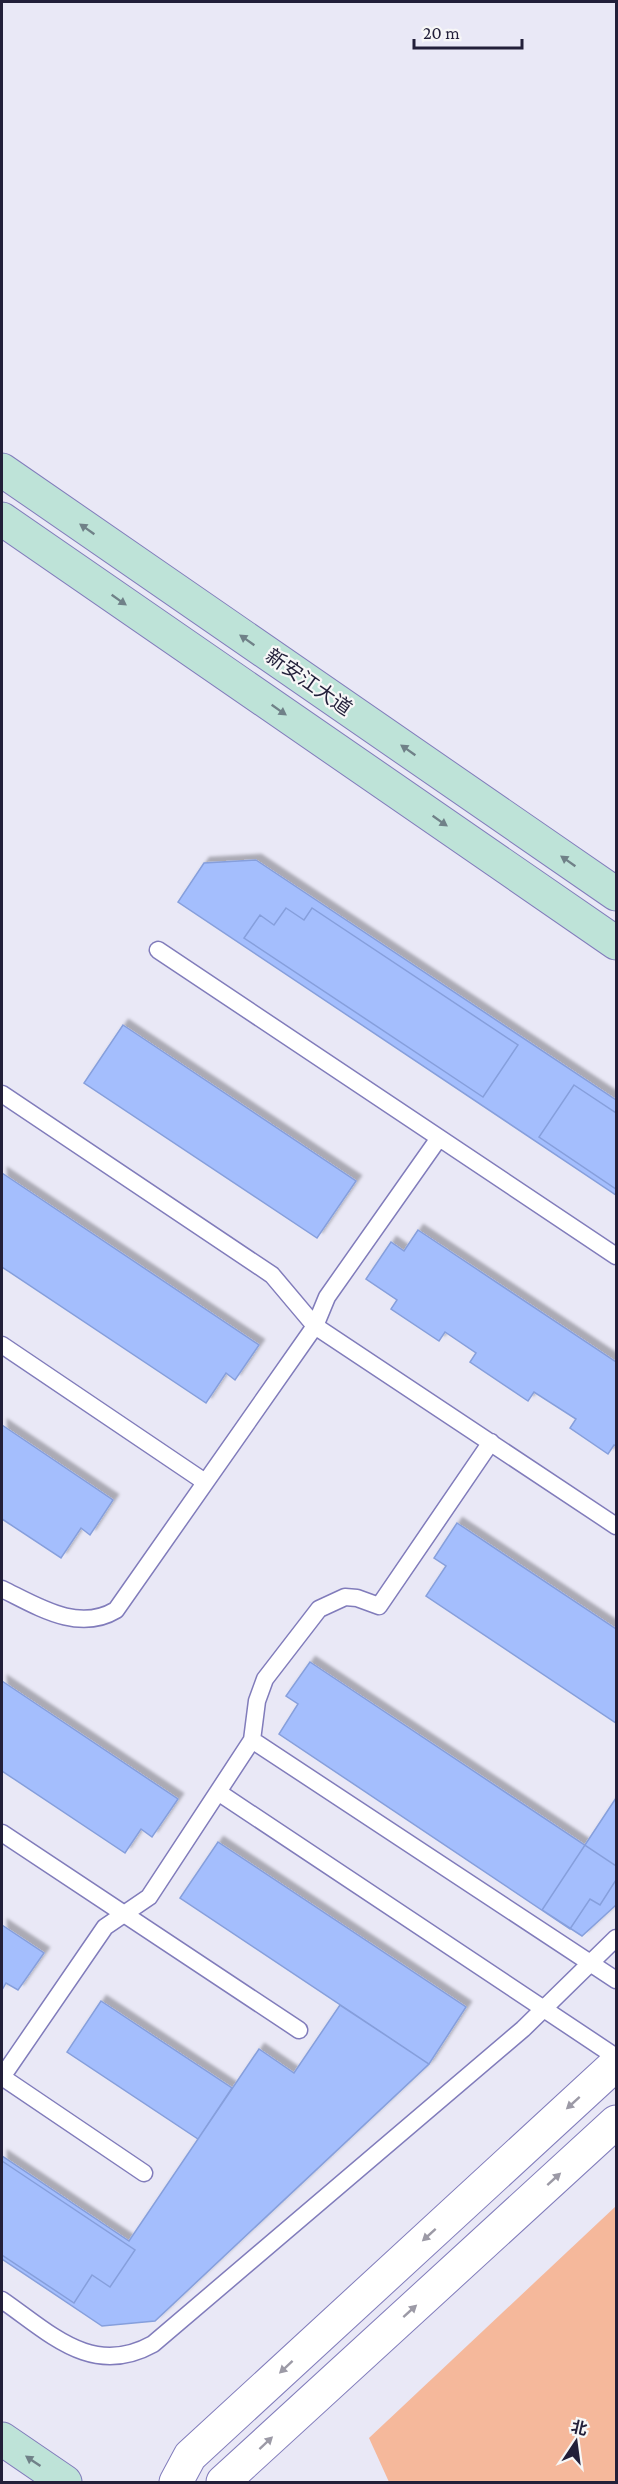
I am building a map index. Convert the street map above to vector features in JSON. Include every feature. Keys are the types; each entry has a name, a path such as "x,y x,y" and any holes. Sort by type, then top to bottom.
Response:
{"main road":[{"name":"新安江大道","path":"2,470 616,894"},
{"name":"新安江大道","path":"2,519 616,943"},
{"path":"2,2439 65,2482"}],"street":[{"path":"176,2482 190,2456 616,2064"},
{"path":"223,2482 616,2122"}],"lane":[{"path":"158,950 616,1256"},
{"path":"2,1094 272,1275 315,1326 616,1526"},
{"path":"2,1589 71,1618 93,1620 116,1610 315,1326 327,1297 439,1138"},
{"path":"2,1345 206,1482"},
{"path":"144,2174 2,2077 105,1927 149,1897 252,1740 257,1701 265,1679 319,1609 345,1597 357,1598 379,1606 491,1442"},
{"path":"252,1740 616,1980"},
{"path":"218,1792 616,2057"},
{"path":"2,1833 299,2030"},
{"path":"2,2300 73,2349 90,2355 110,2358 139,2352 153,2344 544,2009 616,1938"}],"shaded area":[{"path":"616,2206 616,2482 389,2482 369,2438"}],"building":[{"path":"256,860 616,1100 616,1195 178,902 204,863"},
{"path":"286,908 304,920 312,908 518,1045 483,1097 244,938 260,915 274,925"},
{"path":"123,1025 356,1181 317,1238 84,1083"},
{"path":"574,1085 616,1113 616,1189 539,1137"},
{"path":"2,1173 259,1345 235,1380 226,1373 206,1403 2,1267"},
{"path":"418,1230 616,1362 616,1446 614,1445 608,1454 570,1428 576,1419 534,1392 528,1401 470,1362 476,1353 445,1332 439,1341 391,1309 397,1300 366,1279 391,1242 404,1251"},
{"path":"2,1425 113,1500 90,1535 81,1528 61,1558 2,1519"},
{"path":"457,1523 616,1629 616,1723 426,1596 446,1566 434,1558"},
{"path":"310,1662 616,1866 616,1880 600,1905 590,1899 570,1929 279,1734 298,1704 286,1696"},
{"path":"2,1681 178,1799 152,1837 141,1829 125,1853 2,1771"},
{"path":"616,1798 616,1905 582,1936 542,1910"},
{"path":"218,1842 466,2007 429,2064 180,1898"},
{"path":"2,1925 44,1953 18,1990 6,1983 2,1990"},
{"path":"101,2001 232,2088 198,2139 67,2052"},
{"path":"340,2005 429,2064 155,2321 102,2326 2,2259 2,2156 129,2241 259,2049 294,2073"},
{"path":"2,2161 135,2250 110,2287 92,2275 74,2303 2,2255"}]}
